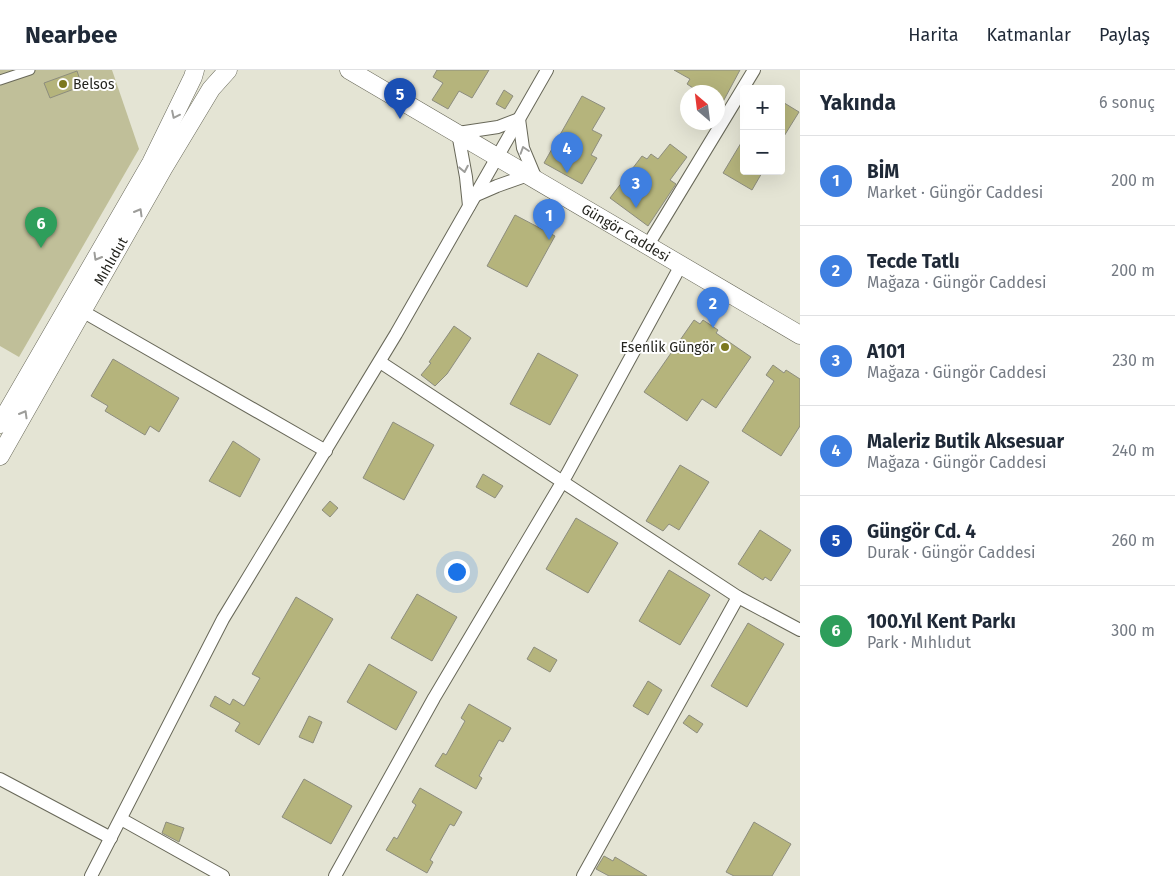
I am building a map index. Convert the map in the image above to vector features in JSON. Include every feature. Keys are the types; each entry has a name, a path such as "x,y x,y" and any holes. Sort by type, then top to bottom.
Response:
{"main road":[{"name":"Mıhlıdut","path":"0,424 151,163 195,70"},
{"name":"Mıhlıdut","path":"0,456 194,117 211,89 228,70"},
{"name":"Güngör Caddesi","path":"349,70 800,335"}],"street":[{"path":"0,80 30,70"},
{"path":"91,876 223,619 380,362 547,70"},
{"path":"648,245 754,70"},
{"path":"472,201 458,133 498,127 519,119"},
{"path":"472,201 497,186 532,177 523,148 519,119"},
{"path":"335,876 434,698 563,481 681,265"},
{"path":"82,311 326,451"},
{"path":"380,362 738,597 800,630"},
{"path":"582,876 738,597"},
{"path":"0,779 111,838"},
{"path":"121,819 223,876"}],"green space":[{"path":"0,70 112,70 139,149 19,357 0,346"}],"building":[{"path":"437,70 489,70 472,98 459,91 448,109 432,100 443,83 433,77"},
{"path":"674,70 740,70 725,98 725,85 688,85 687,84 690,79"},
{"name":"Belsos","path":"77,71 82,86 50,98 44,83"},
{"path":"504,90 513,96 505,109 496,104"},
{"path":"582,96 605,108 592,130 602,135 591,155 597,158 582,184 544,163"},
{"path":"785,103 799,112 785,135"},
{"path":"670,144 687,157 670,180 676,184 648,226 610,198 642,156 647,159 651,154 658,159"},
{"path":"740,145 740,175 761,175 752,190 723,173"},
{"path":"515,215 555,236 527,287 487,266"},
{"path":"694,320 700,324 703,320 718,330 716,333 751,357 716,408 702,399 687,421 644,392"},
{"path":"454,326 471,338 447,374 435,386 421,375 431,363 429,362"},
{"path":"538,353 578,375 550,425 510,404"},
{"path":"113,359 179,398 159,432 150,426 145,435 105,411 108,406 91,396"},
{"path":"773,365 784,373 786,370 800,379 800,426 781,456 742,431 774,381 766,375"},
{"path":"393,422 434,445 404,500 363,478"},
{"path":"233,441 260,459 240,497 209,481"},
{"path":"680,465 709,482 679,530 669,524 663,531 646,521"},
{"path":"483,474 503,486 495,498 476,487"},
{"path":"330,501 338,508 330,517 322,510"},
{"path":"576,518 618,543 588,593 546,569"},
{"path":"760,530 791,550 771,581 765,577 763,580 738,564"},
{"path":"669,570 710,595 680,645 639,621"},
{"path":"417,594 457,617 432,661 391,638"},
{"path":"296,597 333,619 259,745 235,731 240,723 210,706 215,696 230,705 233,699 244,706 260,678 252,674"},
{"path":"748,623 784,644 747,707 711,686"},
{"path":"534,647 557,660 550,672 527,659"},
{"path":"369,664 417,692 396,730 347,702"},
{"path":"648,681 662,690 648,715 633,706"},
{"path":"469,704 511,728 503,742 499,740 479,776 482,778 476,789 435,766 443,753 446,755 465,721 461,718"},
{"path":"689,715 703,724 697,733 683,723"},
{"path":"309,716 322,722 313,743 299,737"},
{"path":"304,779 352,806 331,844 282,817"},
{"path":"420,788 462,812 454,826 450,824 430,860 433,862 427,873 386,850 394,837 397,839 416,805 412,802"},
{"path":"166,822 184,828 179,842 162,833"},
{"path":"754,822 791,844 772,876 734,876 726,872"},
{"path":"604,856 613,861 615,857 647,876 609,876 596,869"}],"place":[{"name":"Belsos","path":"63,84"},
{"name":"Güngör Cd. 4","path":"400,119"},
{"name":"Maleriz Butik Aksesuar","path":"567,173"},
{"name":"A101","path":"636,208"},
{"name":"BİM","path":"549,240"},
{"name":"100.Yıl Kent Parkı","path":"41,248"},
{"name":"Tecde Tatlı","path":"713,328"},
{"name":"Esenlik Güngör","path":"725,347"}]}
